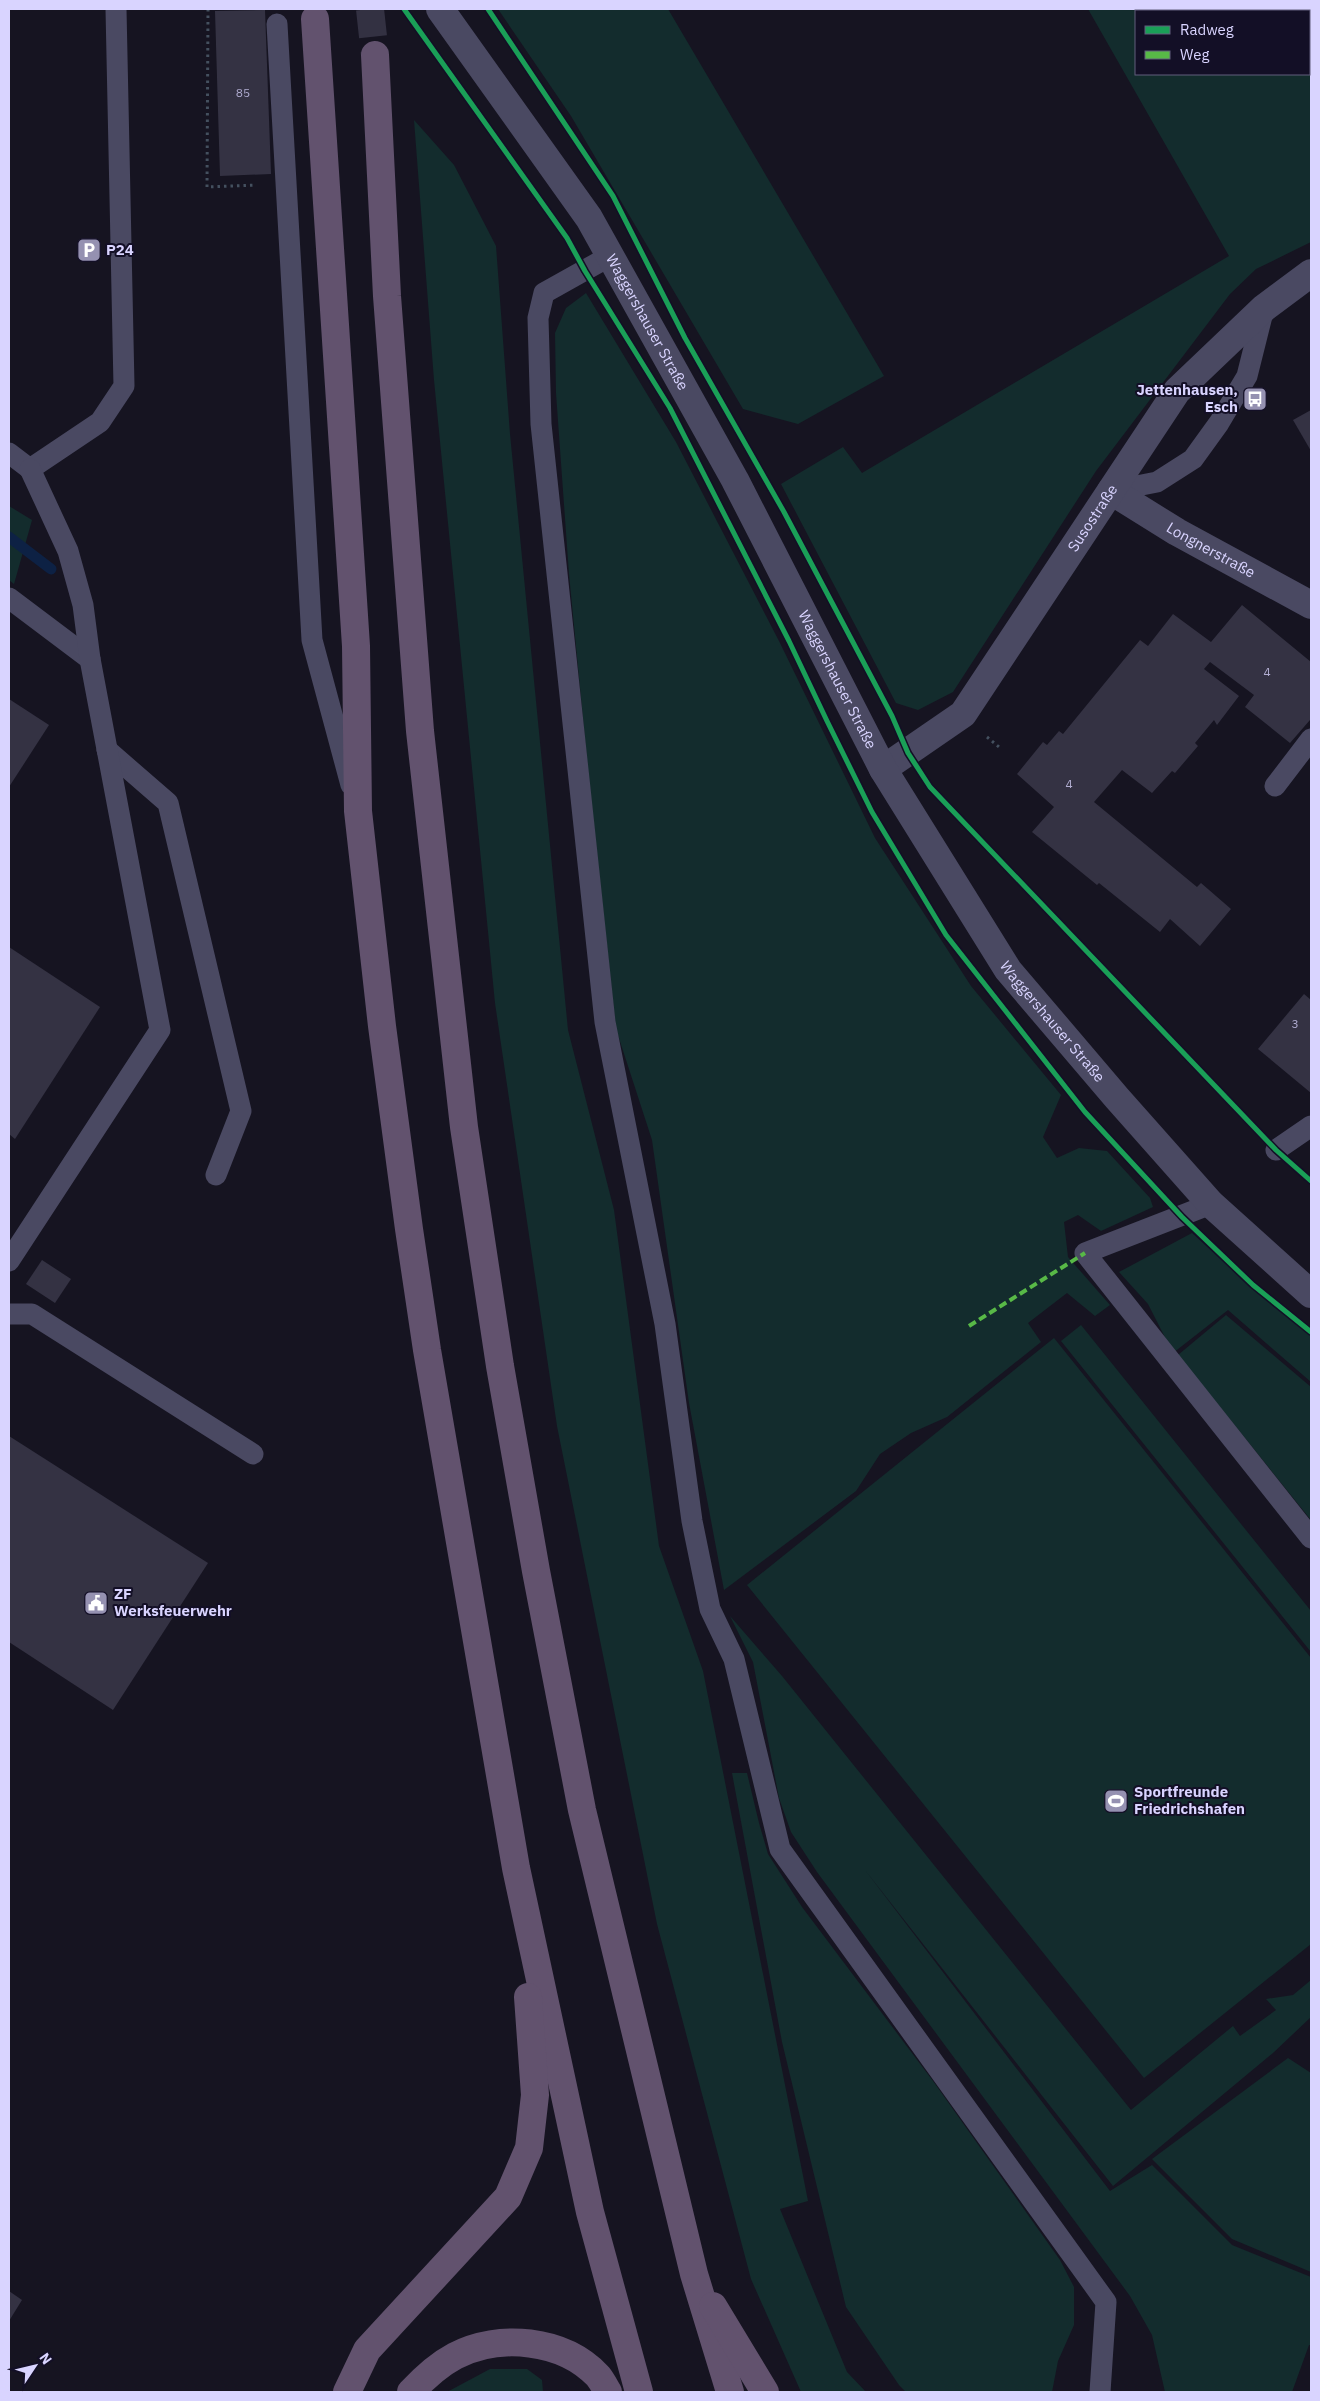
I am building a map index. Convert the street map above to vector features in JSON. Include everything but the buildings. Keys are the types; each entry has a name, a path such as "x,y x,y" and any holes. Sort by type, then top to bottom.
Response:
{"highway":[{"path":"315,19 356,646 358,811 382,1026 409,1229 429,1360 516,1868 590,2212 638,2392"},
{"path":"375,54 389,325 420,730 466,1136 500,1366 536,1572 580,1800 694,2274 730,2392"},
{"path":"347,2392 367,2350 508,2197 529,2148 534,2095 532,2028 516,1868"},
{"path":"694,2274 765,2392"},
{"path":"411,2392 425,2376 456,2355 494,2343 534,2343 571,2356 598,2376 608,2392"}],"street":[{"name":"Waggershauser Straße","path":"440,9 589,218 735,480 883,769 1008,970 1117,1098 1211,1204 1311,1294"},
{"name":"Susostraße","path":"883,769 963,714 1112,492 1177,391 1264,308 1311,273"},
{"name":"Longnerstraße","path":"1112,492 1177,532 1311,606"}],"lane":[{"path":"30,469 100,422 124,386 116,9"},
{"path":"277,24 312,640 358,811"},
{"path":"610,256 544,293 538,318 541,424 605,1022 665,1324 692,1521 710,1609 734,1659 780,1849 1106,2302 1100,2392"},
{"path":"1112,492 1156,482 1193,459 1219,423 1247,376 1264,308"},
{"path":"9,454 30,469 68,551 84,605 90,659 160,1030 9,1261"},
{"path":"9,598 90,659"},
{"path":"1275,786 1311,740"},
{"path":"107,750 168,802 241,1111 216,1175"},
{"path":"1276,1150 1311,1126"},
{"path":"1211,1204 1085,1253 1311,1538"},
{"path":"9,1314 32,1314 253,1454"}],"path":[{"path":"208,9 207,187 262,185"}],"green space":[{"path":"498,9 668,9 884,376 798,424 743,409 571,116"},
{"path":"1088,9 1311,9 1311,242 1256,269 1230,294 1096,471 953,692 918,710 896,703 781,484 843,447 862,473 1229,256"},
{"path":"414,120 454,165 496,246 510,434 568,1030 614,1210 659,1546 703,1671 808,2201 780,2209 847,2372 866,2392 801,2392 751,2279 657,1924 557,1426 495,1003 434,380"},
{"path":"586,293 676,442 780,643 875,838 971,986 1061,1095 1043,1137 1057,1158 1079,1148 1107,1151 1150,1198 1153,1207 1101,1231 1078,1215 1064,1222 1068,1257 1110,1305 1095,1316 1067,1293 1028,1323 1041,1342 947,1417 911,1433 880,1454 856,1491 724,1590 689,1403 652,1140 616,1029 588,770 569,574 556,393 555,333 566,308"},
{"path":"9,506 32,520 14,584 9,580"},
{"path":"1192,1233 1246,1282 1311,1335 1311,1382 1228,1310 1173,1353 1148,1304 1119,1272"},
{"path":"1226,1315 1311,1387 1311,1520 1178,1355"},
{"path":"1081,1325 1311,1611 1311,1652 1061,1341"},
{"name":"Sportfreunde Friedrichshafen","path":"1054,1338 1311,1658 1311,1944 1144,2078 747,1585"},
{"path":"730,1616 782,1676 1131,2110 1233,2026 1240,2036 1276,2010 1266,1999 1293,1995 1311,1980 1311,2017 1273,2053 1113,2186 865,1870 1110,2191 1152,2165 1232,2245 1311,2277 1311,2345 1309,2345 1292,2392 1165,2392 1152,2335 1130,2296 817,1872 791,1832 779,1798 753,1662"},
{"path":"732,1773 747,1773 768,1854 802,1907 933,2081 1060,2260 1074,2287 1074,2325 1058,2361 1052,2392 906,2392 899,2385 846,2307 782,2042"},
{"path":"1288,2058 1311,2073 1311,2272 1232,2239 1152,2159"},
{"path":"490,2369 527,2369 542,2380 543,2392 447,2392"}],"waterway":[{"path":"9,537 51,569"}],"tunnel":[{"path":"370,9 375,55"}],"marked path":[{"path":"969,1326 1085,1253"}],"cycle path":[{"path":"404,9 567,238 585,271 670,408 789,641 872,812 946,935 1085,1112 1182,1217 1253,1285 1311,1332"},
{"path":"488,9 613,196 685,338 784,512 892,716 908,753 930,787 1276,1150 1311,1181"}],"place":[{"name":"P24","path":"89,250"},
{"name":"Jettenhausen, Esch","path":"1255,399"},
{"name":"ZF Werksfeuerwehr","path":"96,1603"},
{"name":"Sportfreunde Friedrichshafen","path":"1116,1801"}]}
